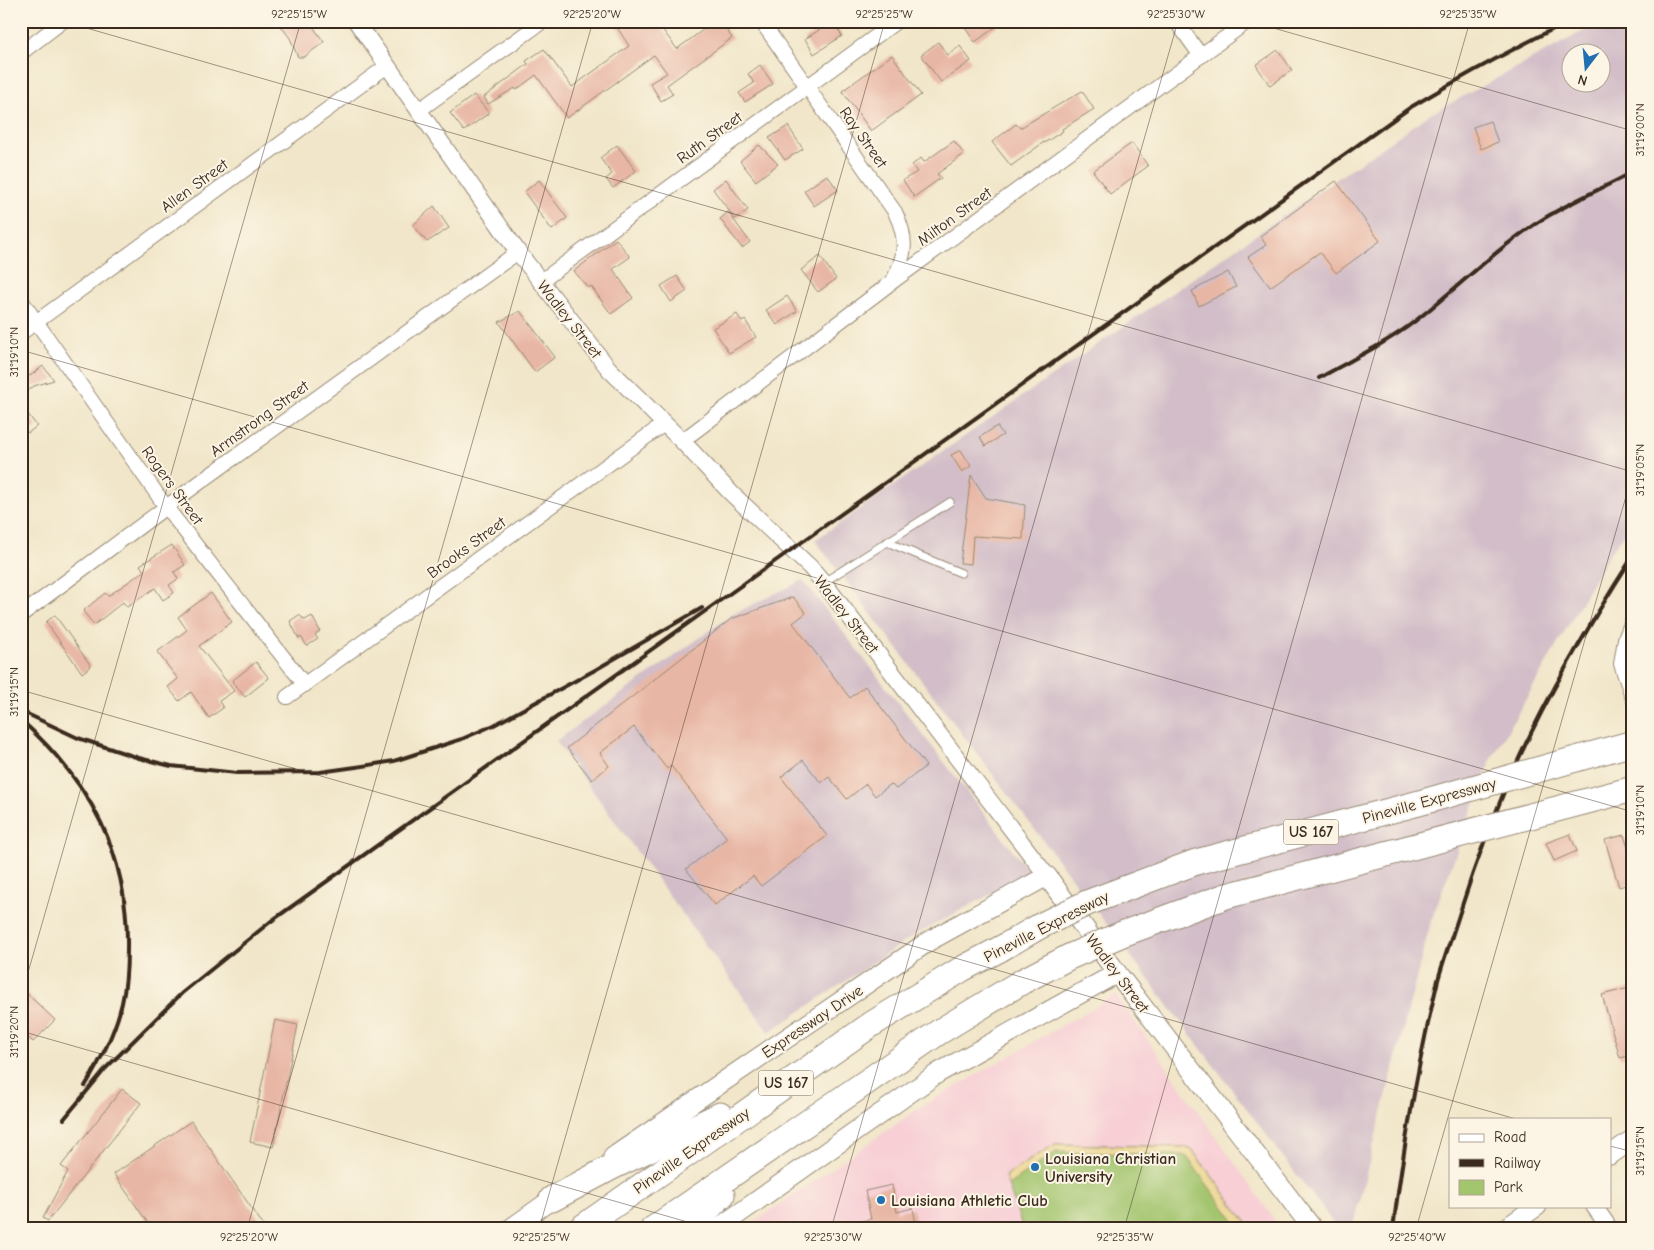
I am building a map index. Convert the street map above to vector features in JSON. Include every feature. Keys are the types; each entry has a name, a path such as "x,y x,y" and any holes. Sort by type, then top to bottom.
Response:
{"highway":[{"name":"Pineville Expressway","path":"580,1229 872,1024 962,969 1088,902 1196,862 1419,803 1633,743"},
{"name":"US 167","path":"653,1229 939,1032 1023,981 1069,957 1122,934 1226,896 1633,789"},
{"path":"552,1199 612,1167 777,1090"},
{"path":"688,1229 717,1200 804,1126"}],"main road":[{"name":"Wadley Street","path":"1047,876 1117,972 1313,1229"},
{"name":"Expressway Drive","path":"510,1229 928,940 1047,876"},
{"path":"717,1229 938,1074 1117,972"},
{"path":"1612,1154 1633,1139"},
{"path":"1505,1229 1535,1208"}],"street":[{"path":"21,53 63,21"},
{"name":"Wadley Street","path":"356,21 518,252 609,369 682,441 731,493 824,583 1047,876"},
{"path":"418,111 543,21"},
{"name":"Ray Street","path":"761,21 895,212 901,225 904,250 892,282"},
{"name":"Ruth Street","path":"540,282 897,21"},
{"path":"1176,21 1201,56"},
{"name":"Milton Street","path":"682,441 892,282 1248,21"},
{"name":"Allen Street","path":"21,333 386,66"},
{"name":"Armstrong Street","path":"21,615 166,507 518,252"},
{"name":"Rogers Street","path":"21,300 166,507 305,685"},
{"name":"Brooks Street","path":"287,697 664,424"},
{"path":"1633,619 1625,639 1621,664 1633,699"},
{"path":"1595,1208 1610,1229"}],"lane":[{"path":"824,583 950,502"},
{"path":"887,542 961,573"}],"shaded area":[{"path":"1602,21 1633,21 1633,521 1609,554 1490,762 1431,921 1352,1229 1338,1229 815,540 1429,115 1562,43 1562,92 1612,92 1612,42 1563,42"},
{"path":"803,580 1030,873 915,935 769,1032 556,741 733,614"},
{"name":"Louisiana Christian University","path":"1116,995 1281,1229 744,1229 924,1105"}],"green space":[{"path":"1055,1144 1184,1147 1192,1150 1247,1223 1248,1229 1023,1229 1005,1176"}],"sand":[{"path":"1055,1144 1184,1147 1192,1150 1247,1223 1248,1229 1240,1229 1187,1157 1182,1155 1056,1152 1008,1185 1005,1176"}],"building":[{"path":"277,21 309,21 324,42 304,57 298,57 290,38"},
{"path":"613,21 656,21 677,49 715,21 720,21 732,38 667,85 673,94 661,101 650,83 667,73 654,55 567,118 536,75 516,90 515,88 488,104 484,97 528,64 526,61 544,49 572,87 629,46"},
{"path":"833,21 842,36 814,54 805,39"},
{"path":"960,21 1004,21 975,42"},
{"path":"938,42 948,55 960,46 971,61 941,82 921,55"},
{"path":"1278,50 1292,70 1270,86 1256,65"},
{"path":"892,55 921,95 871,131 842,91"},
{"path":"760,65 773,84 745,102 739,93 754,83 748,74"},
{"path":"1082,91 1094,109 1062,129 1063,131 1011,166 992,142 1016,124 1020,128"},
{"path":"474,95 489,113 464,131 450,113"},
{"path":"1490,121 1498,142 1481,149 1473,127"},
{"path":"788,126 803,149 785,160 769,138"},
{"path":"954,141 964,154 937,174 941,178 914,197 903,180 917,172 912,165 921,158 924,162"},
{"path":"1132,143 1148,166 1110,194 1093,171"},
{"path":"617,145 636,171 613,188 606,179 612,174 600,158"},
{"path":"759,145 778,164 756,181 740,161"},
{"path":"827,175 838,190 814,206 804,191"},
{"path":"726,179 748,210 735,219 713,189"},
{"path":"539,180 567,218 552,230 524,192"},
{"path":"1336,181 1380,241 1336,273 1320,252 1270,287 1248,257 1266,245 1260,236"},
{"path":"434,206 449,228 427,242 413,225"},
{"path":"728,212 750,242 742,248 720,219"},
{"path":"616,239 630,257 613,269 633,298 611,314 591,286 588,288 574,271"},
{"path":"820,256 836,279 818,292 801,270"},
{"path":"1228,272 1236,287 1199,306 1192,291"},
{"path":"677,276 687,291 671,302 661,286"},
{"path":"787,296 797,311 777,325 766,310"},
{"path":"520,311 555,357 535,372 499,322"},
{"path":"737,314 742,322 745,320 756,337 729,353 713,328"},
{"path":"21,366 30,376 43,366 54,380 34,386 21,396"},
{"path":"21,405 37,426 28,433 21,424"},
{"path":"997,426 1003,435 985,446 980,437"},
{"path":"961,450 971,466 962,472 951,455"},
{"path":"971,475 986,498 1025,505 1023,539 973,536 971,564 960,563"},
{"path":"172,545 185,565 174,572 178,579 169,585 174,593 163,600 155,588 127,607 123,602 94,625 83,611 105,593 108,596 144,571 140,565"},
{"path":"211,593 232,622 199,646 234,691 219,701 223,708 209,718 191,692 179,701 168,687 178,679 157,652 187,630 178,617"},
{"path":"793,597 806,613 793,623 850,698 865,686 926,766 896,789 891,784 875,796 866,784 847,799 829,777 821,783 803,760 781,777 827,836 761,886 753,876 715,905 686,869 727,838 671,766 667,769 634,727 600,753 609,766 592,780 567,748 731,619"},
{"path":"55,615 91,666 82,673 46,622"},
{"path":"299,615 305,620 312,616 320,631 315,635 318,639 307,646 301,637 299,639 290,621"},
{"path":"256,662 269,678 245,697 232,681"},
{"path":"1570,834 1577,851 1554,861 1546,843"},
{"path":"1624,835 1633,864 1633,883 1619,887 1605,840"},
{"path":"1633,987 1633,1055 1620,1058 1602,995"},
{"path":"21,988 55,1020 33,1042 21,1031"},
{"path":"275,1020 298,1025 273,1147 250,1142"},
{"path":"122,1089 141,1103 48,1221 43,1218 68,1171 61,1166"},
{"path":"191,1121 266,1229 152,1229 114,1174"},
{"name":"Louisiana Athletic Club","path":"892,1185 897,1212 913,1208 917,1229 848,1229 848,1224 871,1219 865,1191"}],"railway":[{"path":"64,1119 106,1068 182,993 270,922 1411,107 1489,62 1570,21"},
{"path":"1319,378 1380,345 1403,330 1530,227 1569,204 1633,172"},
{"path":"1393,1229 1412,1104 1438,980 1479,855 1532,730 1588,629 1633,556"},
{"path":"21,711 78,738 139,758 171,766 237,773 320,772 363,766 394,761 462,739 494,725 595,670 702,608"},
{"path":"21,720 46,744 86,795 101,823 113,852 121,882 126,915 127,950 123,997 111,1036 85,1086"}],"place":[{"name":"Louisiana Christian University","path":"1035,1167"},
{"name":"Louisiana Athletic Club","path":"881,1200"}]}
